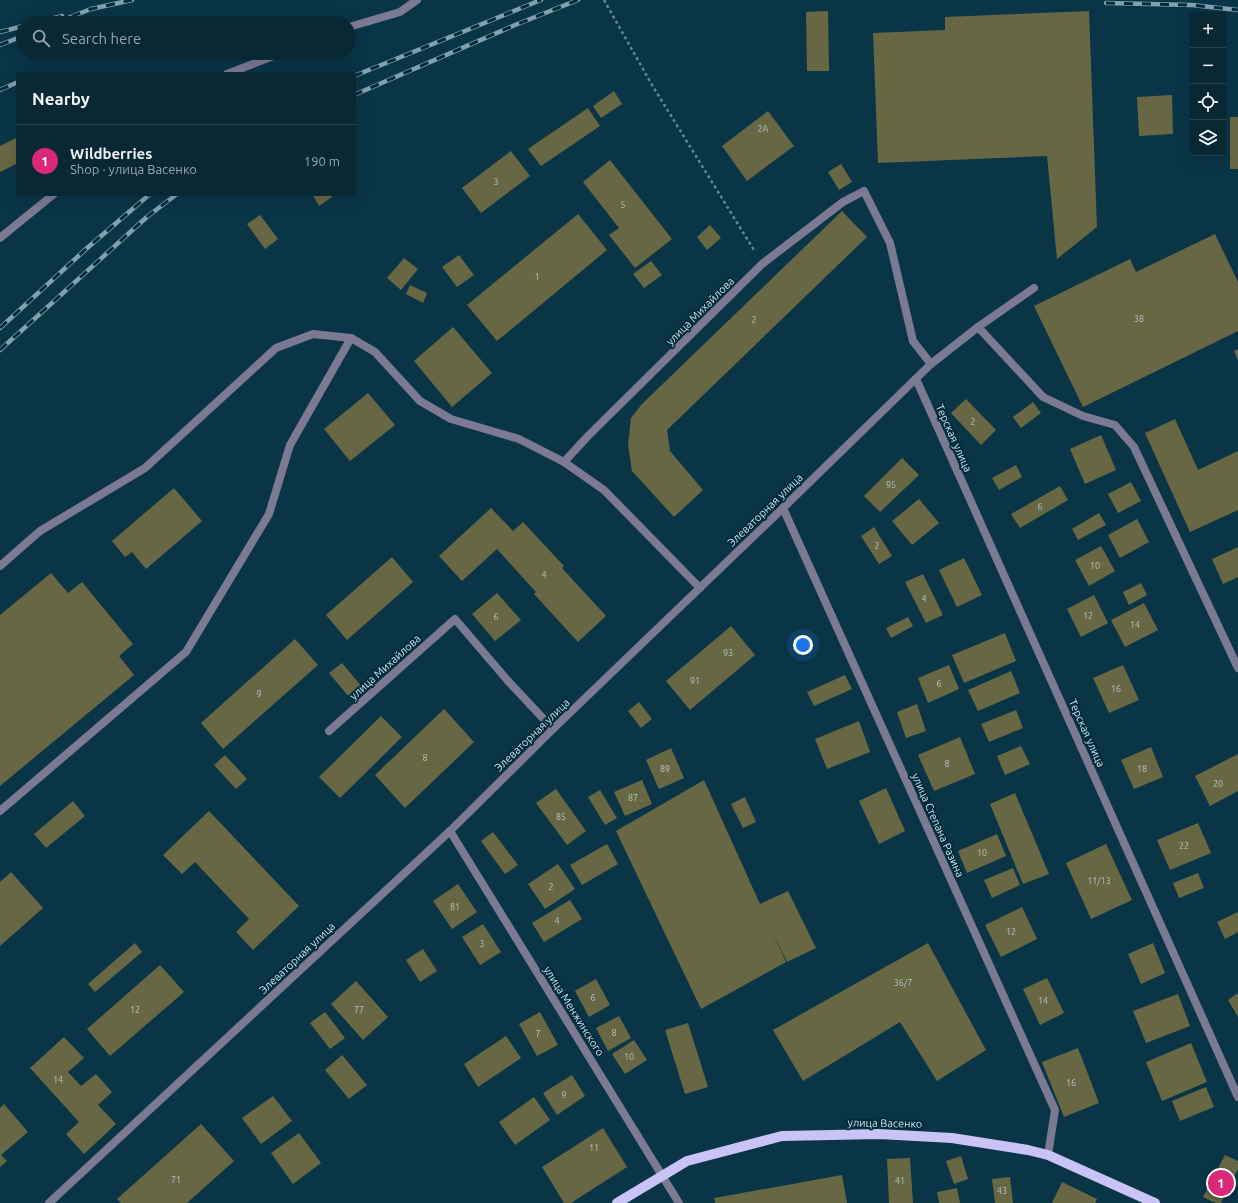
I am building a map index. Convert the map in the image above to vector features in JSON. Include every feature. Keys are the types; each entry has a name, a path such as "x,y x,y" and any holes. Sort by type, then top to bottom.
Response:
{"main road":[{"name":"улица Васенко","path":"617,1203 687,1161 782,1136 879,1134 952,1138 1028,1150 1048,1155 1155,1203"}],"street":[{"path":"356,25 400,12 417,0"},
{"path":"233,72 263,60"},
{"name":"улица Михайлова","path":"564,462 588,436 762,264 843,202 864,191 890,243 913,341 931,364"},
{"path":"0,238 52,196"},
{"name":"Элеваторная улица","path":"49,1203 450,831 553,729 931,364 978,327 1034,288"},
{"path":"978,327 1043,397 1083,416 1115,425 1134,447 1238,668"},
{"path":"0,566 40,532 145,468 276,348 313,334 351,338 375,352 420,400 451,419 519,439 564,462 604,490 700,588"},
{"path":"0,811 186,652 269,514 290,445 351,338"},
{"name":"Терская улица","path":"916,379 1238,1097"},
{"name":"улица Степана Разина","path":"783,508 1054,1110 1048,1155"},
{"name":"улица Михайлова","path":"329,731 455,619 508,681 553,729"},
{"name":"улица Менжинского","path":"450,831 679,1203"}],"path":[{"path":"604,0 652,85 762,264"}],"building":[{"path":"828,11 829,71 807,71 806,12"},
{"path":"1089,11 1097,227 1057,259 1047,156 878,163 873,33 945,30 945,17"},
{"path":"614,91 622,104 601,118 593,106"},
{"path":"1172,95 1173,134 1139,136 1137,97"},
{"path":"588,108 600,126 541,166 528,149"},
{"path":"768,111 794,146 747,181 722,146"},
{"path":"1230,117 1238,117 1238,169 1230,169"},
{"path":"16,138 16,164 0,172 0,146"},
{"path":"511,151 530,176 481,213 462,188"},
{"path":"610,160 672,239 635,268 609,235 619,228 583,182"},
{"path":"841,164 852,182 839,190 828,172"},
{"path":"313,196 331,196 332,197 319,206"},
{"path":"842,211 867,237 667,430 670,451 703,490 674,517 632,471 628,445 631,418 642,404"},
{"path":"578,214 607,250 497,341 467,305"},
{"path":"260,215 278,239 265,249 247,224"},
{"path":"710,225 721,238 707,250 697,237"},
{"path":"1215,234 1238,282 1238,331 1083,407 1034,306 1130,259 1136,272"},
{"path":"459,255 474,275 457,287 442,267"},
{"path":"404,258 418,269 401,290 387,278"},
{"path":"651,261 662,275 644,288 633,274"},
{"path":"410,285 427,293 423,303 406,294"},
{"path":"453,327 492,373 452,407 414,361"},
{"path":"1238,349 1238,361 1234,351"},
{"path":"368,393 395,425 350,461 324,429"},
{"path":"966,399 996,430 981,445 951,413"},
{"path":"1033,402 1041,413 1021,428 1013,417"},
{"path":"1175,419 1198,470 1238,451 1238,510 1190,532 1145,433"},
{"path":"1101,435 1116,470 1085,484 1070,449"},
{"path":"902,458 919,475 880,512 864,496"},
{"path":"1016,465 1022,477 999,490 992,478"},
{"path":"1131,482 1141,501 1118,513 1108,494"},
{"path":"1060,486 1068,500 1020,528 1011,514"},
{"path":"174,488 202,521 146,569 132,552 125,557 112,541"},
{"path":"919,499 939,523 912,545 892,521"},
{"path":"491,508 513,531 523,522 564,566 562,568 606,616 578,642 534,594 536,592 497,549 462,581 439,556"},
{"path":"1099,513 1106,525 1078,540 1072,529"},
{"path":"1137,519 1149,542 1120,558 1108,535"},
{"path":"874,527 892,556 879,564 861,536"},
{"path":"1101,546 1115,571 1089,586 1075,560"},
{"path":"1238,547 1238,577 1223,584 1212,559"},
{"path":"392,557 413,582 347,640 326,615"},
{"path":"964,558 982,595 957,607 939,570"},
{"path":"51,573 68,593 82,582 133,644 119,656 134,675 0,786 0,615"},
{"path":"923,574 943,615 926,623 905,582"},
{"path":"1141,583 1147,595 1129,605 1123,592"},
{"path":"497,593 521,620 495,641 472,614"},
{"path":"1094,595 1108,623 1081,637 1067,609"},
{"path":"1144,603 1158,630 1125,647 1111,620"},
{"path":"908,617 913,626 891,638 886,628"},
{"path":"731,626 755,655 690,710 666,681"},
{"path":"1005,633 1016,661 964,683 952,655"},
{"path":"295,639 318,665 223,749 201,723"},
{"path":"342,663 362,687 349,697 329,673"},
{"path":"949,665 959,689 928,703 918,678"},
{"path":"1123,665 1139,700 1109,713 1093,678"},
{"path":"1011,671 1020,693 978,711 968,690"},
{"path":"845,675 852,689 814,706 807,692"},
{"path":"639,702 652,719 641,728 628,711"},
{"path":"917,704 926,731 906,738 897,712"},
{"path":"444,709 474,742 405,808 375,775"},
{"path":"1016,710 1023,728 989,742 981,724"},
{"path":"381,716 402,737 340,798 319,777"},
{"path":"859,721 870,752 827,769 815,739"},
{"path":"960,737 975,774 934,791 918,755"},
{"path":"1021,746 1030,764 1005,775 997,756"},
{"path":"1151,747 1163,777 1134,789 1121,760"},
{"path":"671,748 684,778 659,789 646,760"},
{"path":"1238,754 1238,791 1210,806 1195,776"},
{"path":"225,755 247,779 236,789 214,765"},
{"path":"642,780 652,804 625,816 614,792"},
{"path":"704,780 760,904 788,891 816,948 787,962 772,931 786,962 701,1009 616,831"},
{"path":"886,788 905,831 879,844 859,801"},
{"path":"556,789 586,831 567,845 536,803"},
{"path":"600,790 617,818 605,825 588,797"},
{"path":"1015,793 1049,874 1023,884 990,804"},
{"path":"745,797 756,822 743,828 731,804"},
{"path":"73,801 85,816 46,848 34,834"},
{"path":"209,811 299,906 253,950 236,932 249,919 195,862 182,874 163,855"},
{"path":"1198,823 1211,853 1170,870 1157,840"},
{"path":"493,832 518,865 505,874 481,841"},
{"path":"997,834 1006,856 967,873 958,851"},
{"path":"607,844 618,864 582,885 570,865"},
{"path":"1106,844 1132,900 1091,919 1066,863"},
{"path":"558,864 575,889 545,909 528,884"},
{"path":"1013,868 1020,885 992,898 984,880"},
{"path":"11,872 43,908 0,946 0,882"},
{"path":"1198,873 1204,888 1179,898 1173,883"},
{"path":"458,884 477,912 452,929 433,901"},
{"path":"570,900 582,919 544,942 532,923"},
{"path":"1022,907 1037,939 1001,957 985,925"},
{"path":"1238,912 1238,932 1225,939 1217,922"},
{"path":"483,924 501,952 480,965 462,937"},
{"path":"135,943 142,952 95,992 88,984"},
{"path":"928,943 986,1050 937,1081 900,1022 803,1081 773,1030"},
{"path":"1153,943 1165,973 1141,984 1128,954"},
{"path":"423,949 437,971 420,982 406,960"},
{"path":"160,965 184,992 110,1056 87,1029"},
{"path":"1047,978 1064,1013 1040,1025 1023,989"},
{"path":"596,979 610,1005 589,1017 575,991"},
{"path":"356,981 388,1017 363,1040 331,1004"},
{"path":"1238,993 1238,1017 1228,1000"},
{"path":"1178,994 1190,1026 1146,1043 1133,1011"},
{"path":"325,1012 345,1038 330,1049 310,1023"},
{"path":"540,1012 558,1045 537,1056 519,1024"},
{"path":"619,1016 631,1038 608,1051 596,1028"},
{"path":"688,1023 708,1087 685,1094 665,1030"},
{"path":"506,1036 521,1058 478,1087 464,1064"},
{"path":"64,1037 84,1058 68,1072 81,1086 96,1074 112,1092 98,1105 116,1124 84,1154 66,1134 79,1122 30,1068"},
{"path":"634,1040 647,1060 625,1074 612,1054"},
{"path":"1191,1043 1207,1082 1162,1101 1146,1062"},
{"path":"1078,1048 1099,1103 1064,1117 1042,1062"},
{"path":"342,1055 367,1085 349,1099 325,1070"},
{"path":"572,1075 585,1096 557,1115 543,1093"},
{"path":"1206,1087 1214,1107 1180,1121 1172,1101"},
{"path":"273,1096 292,1121 261,1144 242,1118"},
{"path":"534,1097 550,1120 515,1145 499,1122"},
{"path":"4,1104 28,1132 1,1155 7,1161 0,1167 0,1108"},
{"path":"201,1124 234,1161 187,1203 121,1203 117,1199"},
{"path":"603,1128 627,1167 571,1203 564,1203 542,1167"},
{"path":"299,1133 321,1163 293,1184 271,1153"},
{"path":"1225,1155 1238,1161 1238,1169 1221,1203 1216,1203 1203,1197"},
{"path":"961,1156 968,1179 954,1184 946,1161"},
{"path":"910,1158 913,1203 889,1203 887,1159"},
{"path":"842,1175 847,1203 715,1203 714,1198"},
{"path":"1010,1177 1013,1203 995,1203 992,1179"},
{"path":"1062,1182 1097,1199 1095,1203 1052,1203"},
{"path":"957,1188 960,1203 939,1203 937,1192"}],"railway":[{"path":"73,16 91,9 132,0"},
{"path":"356,75 541,0"},
{"path":"356,94 515,25 578,0"},
{"path":"1106,3 1192,5 1238,10"},
{"path":"0,32 16,28"},
{"path":"0,45 16,39"},
{"path":"0,90 16,83"},
{"path":"0,328 86,249 148,196"},
{"path":"0,350 148,216 174,196"}],"place":[{"name":"Wildberries","path":"1221,1183"}]}
